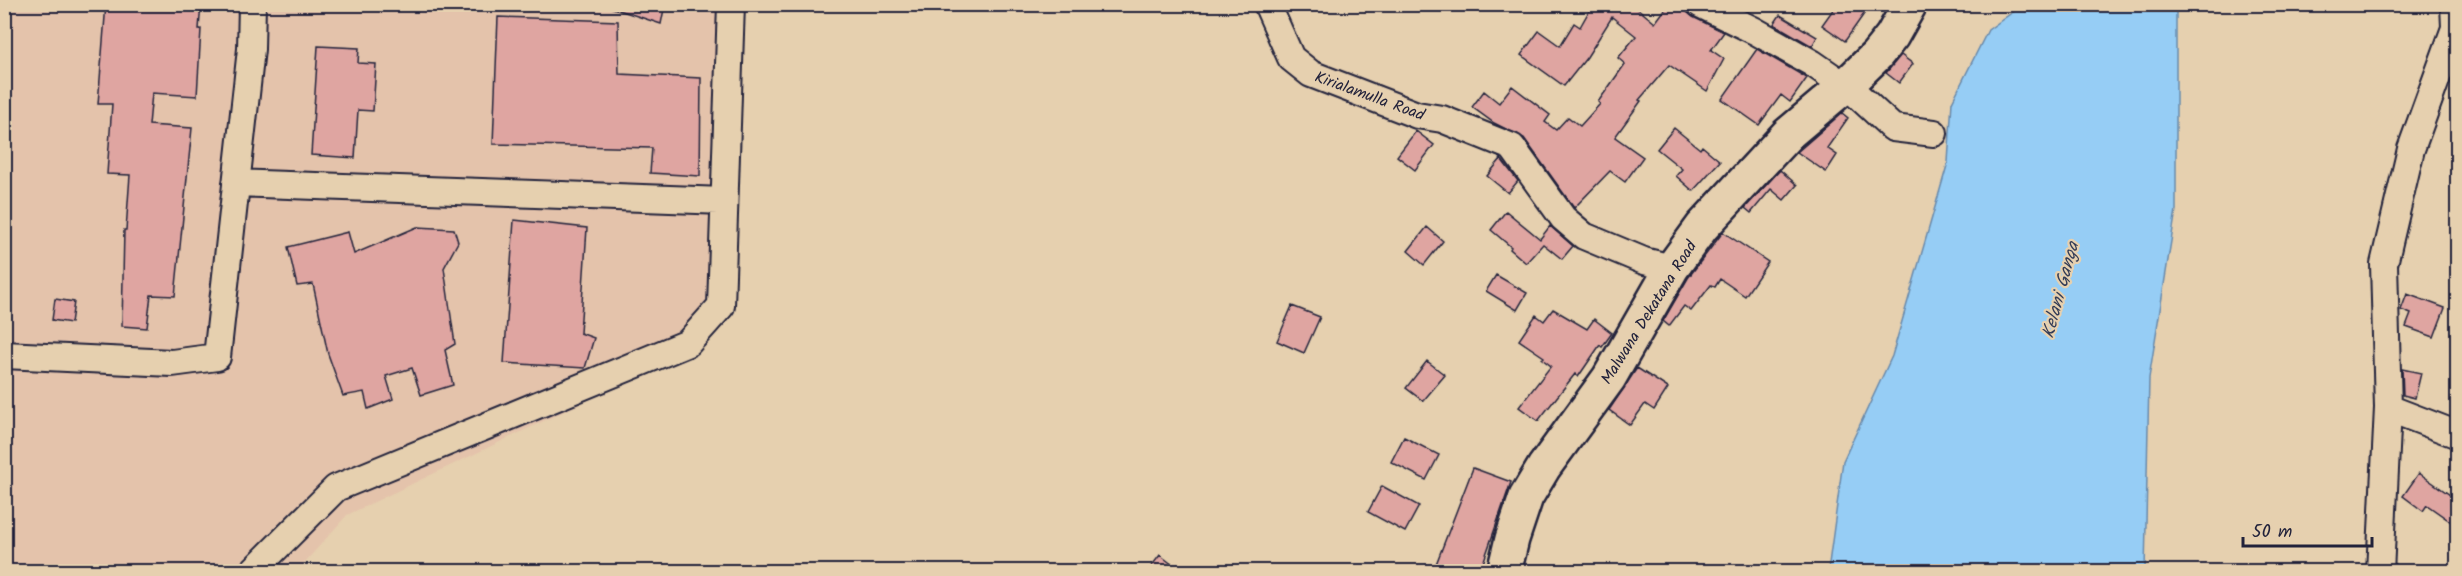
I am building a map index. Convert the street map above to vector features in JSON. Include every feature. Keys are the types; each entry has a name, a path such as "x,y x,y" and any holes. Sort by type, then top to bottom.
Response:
{"main road":[{"name":"Malwana Dekatana Road","path":"1504,572 1512,539 1527,496 1544,467 1609,378 1672,268 1728,195 1788,134 1845,86 1876,56 1892,36 1910,4"}],"street":[{"path":"4,355 172,363 217,357 251,49 252,4"},
{"path":"252,572 336,488 688,343 721,306 731,4"},
{"name":"Kirialamulla Road","path":"1267,4 1291,58 1311,74 1417,115 1442,119 1512,147 1563,218 1584,236 1644,261 1672,268"},
{"path":"1700,4 1812,63 1845,86 1893,128 1934,133"},
{"path":"2380,572 2388,408 2384,264 2411,149 2455,28 2454,4"},
{"path":"236,183 724,201"},
{"path":"2388,408 2457,435"}],"shaded area":[{"path":"4,5 740,5 732,307 686,353 347,515 297,571 5,571"}],"water":[{"name":"Kelani Ganga","path":"2024,4 2176,5 2176,210 2149,378 2145,571 1828,571 1843,461 1892,356 1948,162 1952,102 1988,30"}],"building":[{"path":"106,4 201,4 197,96 152,93 149,125 192,128 175,296 151,295 147,328 122,326 124,230 126,230 130,175 107,174 112,104 98,104"},
{"path":"611,4 665,4 661,24 610,7"},
{"path":"1593,4 1632,4 1655,23 1669,4 1685,4 1687,12 1693,17 1724,32 1711,50 1724,59 1707,91 1669,65 1639,100 1641,101 1615,137 1643,157 1625,182 1610,171 1574,208 1524,138 1494,123 1472,107 1484,91 1499,103 1512,86 1550,115 1545,122 1556,130 1568,117 1580,126 1600,104 1598,102 1625,64 1618,58 1636,36 1612,17 1587,57 1564,86 1521,55 1539,31 1560,46 1574,23 1580,27"},
{"path":"1837,4 1871,4 1845,41 1822,25"},
{"path":"1780,15 1817,37 1812,46 1774,24"},
{"path":"498,17 618,21 619,74 701,78 700,176 650,173 652,148 493,144"},
{"path":"318,46 359,48 358,63 376,64 373,111 358,110 355,158 311,155"},
{"path":"1757,49 1807,78 1790,102 1781,95 1759,125 1722,99"},
{"path":"1901,55 1913,64 1899,83 1886,73"},
{"path":"1842,113 1848,118 1827,148 1837,155 1826,172 1797,152"},
{"path":"1674,128 1700,149 1702,146 1720,161 1693,191 1676,176 1682,169 1657,149"},
{"path":"1416,131 1434,145 1415,170 1397,156"},
{"path":"1501,159 1518,181 1508,193 1487,176"},
{"path":"1780,170 1797,185 1784,200 1771,189 1751,213 1745,208"},
{"path":"1506,211 1540,239 1550,226 1573,246 1562,259 1543,244 1526,263 1491,230"},
{"path":"514,220 587,228 580,333 594,338 585,368 504,363"},
{"path":"417,227 454,229 458,242 444,268 455,344 445,350 453,385 421,395 412,368 386,376 393,399 368,409 364,392 343,396 328,354 313,284 297,286 288,247 348,232 354,254"},
{"path":"1427,227 1443,241 1424,265 1408,251"},
{"path":"1723,232 1768,262 1745,296 1720,279 1715,287 1711,285 1691,311 1684,306 1669,326 1663,321 1688,278"},
{"path":"1496,275 1527,293 1517,310 1486,291"},
{"path":"2407,294 2445,308 2434,337 2406,327 2411,314 2401,310"},
{"path":"55,299 74,302 71,323 52,320"},
{"path":"1292,306 1320,317 1304,353 1277,341"},
{"path":"1553,309 1587,329 1594,319 1612,333 1602,347 1600,345 1578,377 1575,374 1538,421 1519,407 1551,366 1542,359 1544,357 1519,340 1536,315 1544,321"},
{"path":"1427,361 1445,375 1423,401 1406,388"},
{"path":"1637,368 1668,388 1654,410 1645,404 1630,425 1609,410"},
{"path":"2402,369 2421,373 2415,398 2403,395"},
{"path":"1404,437 1439,455 1426,480 1391,462"},
{"path":"1473,468 1511,482 1480,572 1433,572"},
{"path":"2419,473 2457,500 2457,526 2427,505 2423,511 2403,496"},
{"path":"1382,486 1419,506 1405,532 1368,512"},
{"path":"1160,555 1182,572 1147,572"}]}
